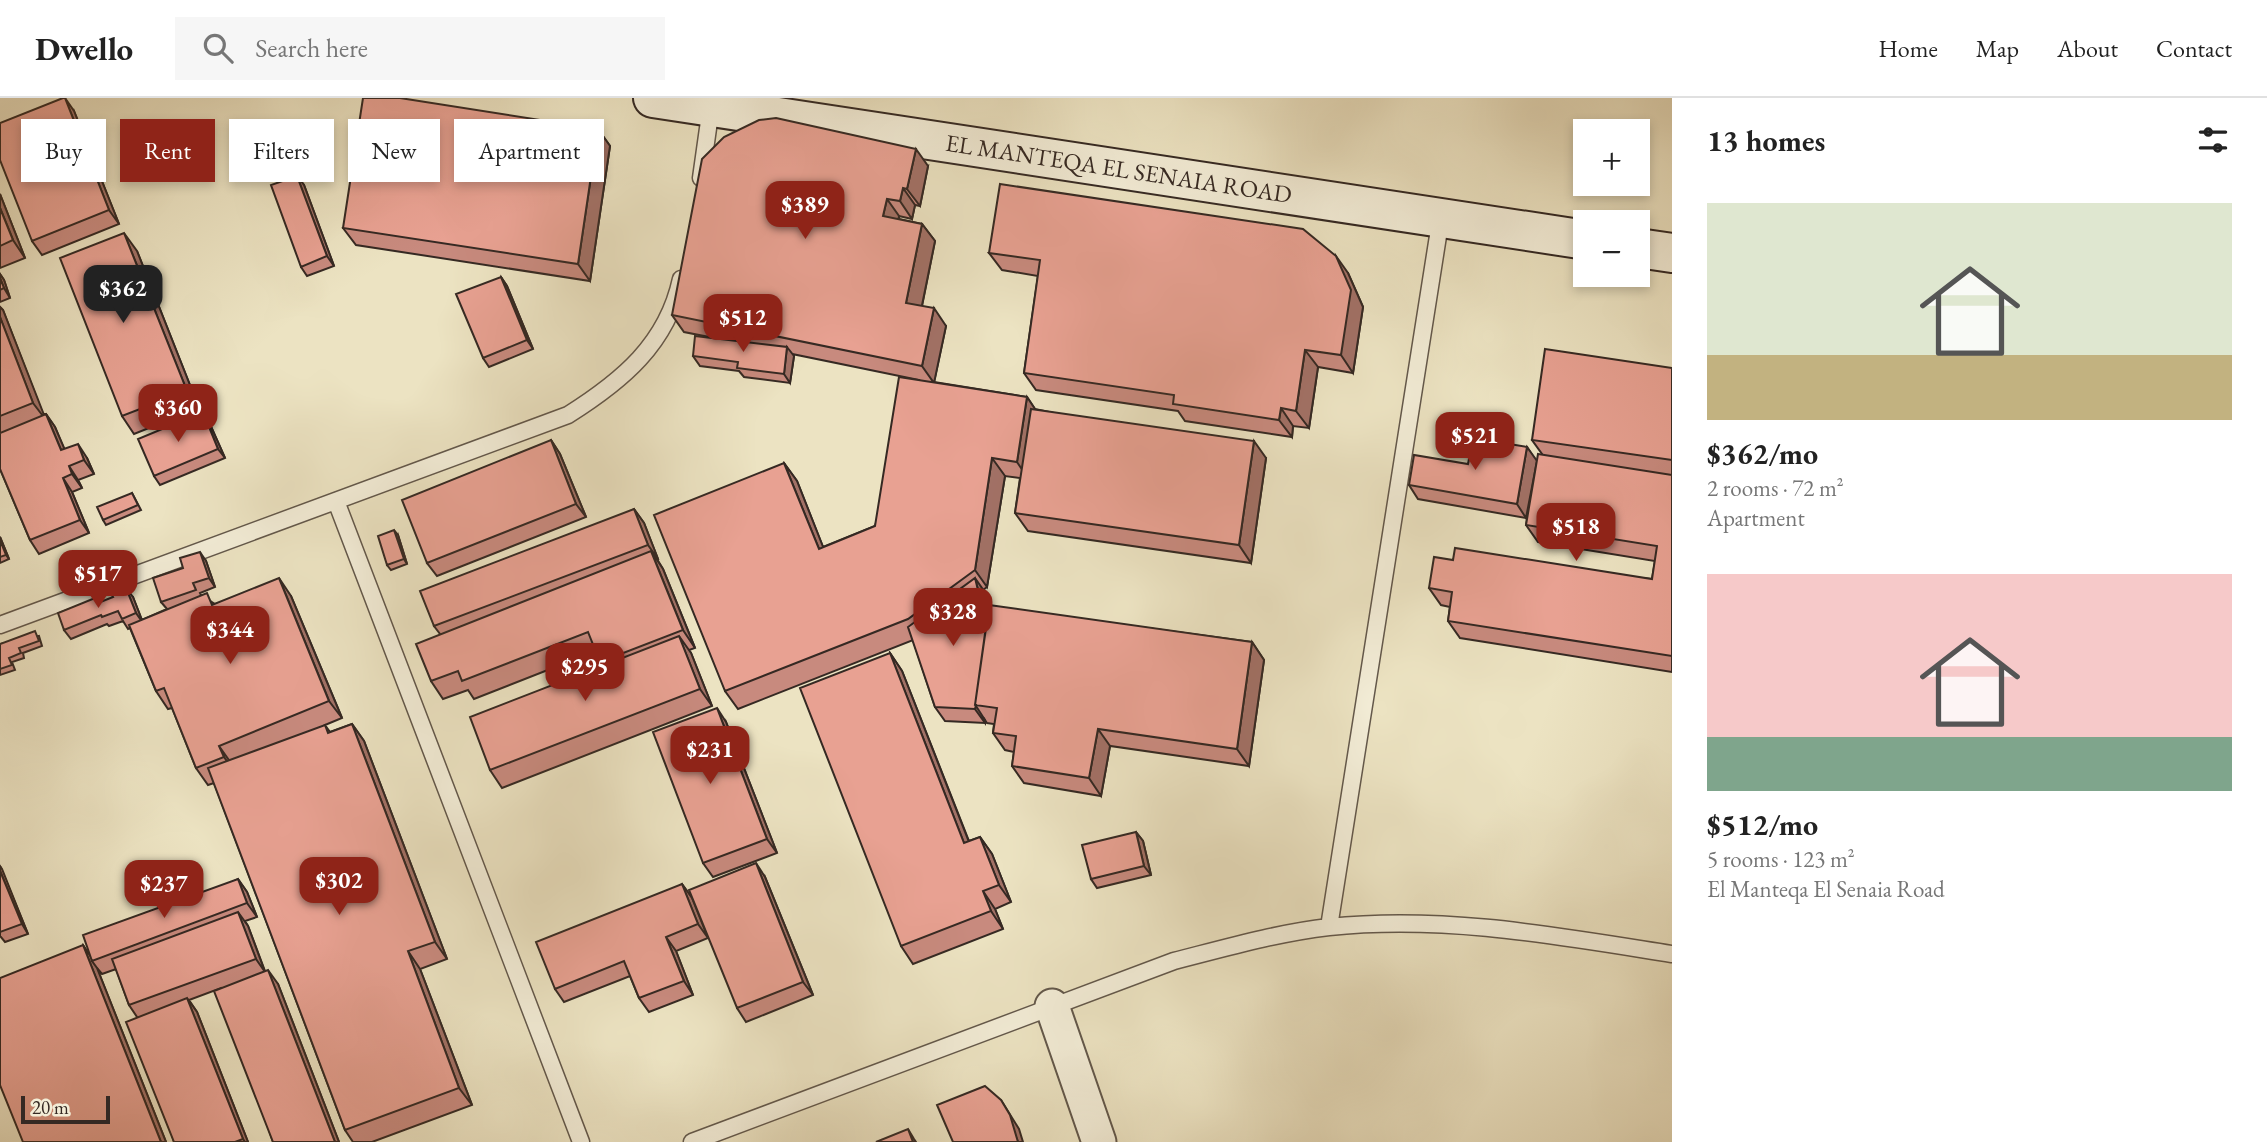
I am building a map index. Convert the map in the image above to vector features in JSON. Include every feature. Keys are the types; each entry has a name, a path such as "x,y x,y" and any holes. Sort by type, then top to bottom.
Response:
{"main road":[{"name":"EL MANTEQA EL SENAIA ROAD","path":"653,98 1573,238"},
{"path":"1650,250 1672,253"}],"street":[{"path":"1052,1006 1099,1142"}],"lane":[{"path":"699,189 711,107"},
{"path":"1329,927 1441,217"},
{"path":"0,625 568,415 604,392 636,365 661,331 678,293 683,267"},
{"path":"336,501 581,1142"},
{"path":"692,1142 1174,961 1254,940 1329,927 1434,923 1531,931 1672,954"}],"building":[{"path":"65,98 73,119 21,119 21,182 98,182 109,210 32,241 0,160 0,123"},
{"path":"363,98 400,98 534,119 454,119 454,182 590,182 578,264 343,228 350,182 440,182 440,119 360,119"},
{"path":"776,118 916,149 907,189 903,188 900,201 887,199 883,216 922,224 906,303 934,308 922,366 672,315 702,159 724,137 759,120"},
{"path":"299,182 327,256 301,267 271,185"},
{"path":"1000,184 1303,229 1336,256 1351,290 1341,355 1305,350 1296,411 1281,408 1279,420 1173,404 1174,395 1024,373 1040,260 989,253"},
{"path":"0,208 13,240 0,246"},
{"path":"124,233 187,391 122,416 60,258"},
{"path":"501,277 527,340 483,358 456,294"},
{"path":"0,317 33,403 0,416"},
{"path":"695,336 787,347 784,374 737,368 738,362 693,356"},
{"path":"1545,349 1672,368 1672,460 1532,440"},
{"path":"899,377 1027,397 1017,462 992,458 975,570 908,619 725,691 654,515 784,463 819,549 875,526"},
{"path":"1031,409 1254,441 1239,545 1015,513"},
{"path":"203,412 218,449 154,476 138,439"},
{"path":"46,414 61,450 78,444 84,460 69,466 72,474 63,478 80,520 30,540 0,469 0,433"},
{"path":"1473,438 1527,447 1517,504 1409,485 1414,455 1468,464"},
{"path":"551,440 576,504 427,563 402,500"},
{"path":"1538,454 1672,475 1672,656 1448,621 1452,592 1429,588 1434,557 1453,560 1455,548 1652,579 1657,546 1526,525"},
{"path":"132,493 138,505 103,520 97,507"},
{"path":"634,509 648,545 434,626 420,591"},
{"path":"394,530 404,559 387,565 378,536"},
{"path":"0,540 6,555 0,557"},
{"path":"651,551 683,630 600,662 588,632 462,681 458,671 431,681 416,644"},
{"path":"200,552 209,578 193,583 196,590 161,602 153,578 183,568 180,558"},
{"path":"279,578 329,701 219,746 224,757 196,768 164,688 156,691 129,625 207,593 212,605"},
{"path":"975,578 982,606 989,607 975,709 935,707 908,627"},
{"path":"126,588 136,613 122,619 118,611 102,617 101,615 64,630 58,613 95,598 98,603"},
{"path":"989,605 1252,642 1237,749 1098,729 1089,778 1012,766 1016,736 993,733 997,708 975,705"},
{"path":"35,631 39,641 19,648 21,653 9,658 12,665 0,669 0,644"},
{"path":"679,636 700,689 490,770 470,717"},
{"path":"890,653 964,843 980,837 999,885 983,891 991,911 901,946 800,688"},
{"path":"717,708 767,839 703,863 653,732"},
{"path":"352,724 435,942 408,951 459,1088 345,1130 208,768 325,725 328,733"},
{"path":"1136,832 1144,866 1091,879 1082,845"},
{"path":"756,863 803,982 737,1008 689,890"},
{"path":"0,871 22,924 0,932"},
{"path":"238,879 247,903 92,961 83,935"},
{"path":"682,884 698,924 666,937 684,981 639,998 624,961 555,989 536,942"},
{"path":"238,912 256,959 129,1005 112,959"},
{"path":"83,945 161,1142 23,1142 0,1085 0,978"},
{"path":"268,970 335,1142 273,1142 214,991"},
{"path":"187,998 243,1139 235,1142 174,1142 126,1022"},
{"path":"985,1086 1001,1100 1010,1115 1018,1142 953,1142 937,1105"},
{"path":"908,1129 913,1142 876,1142"}]}
